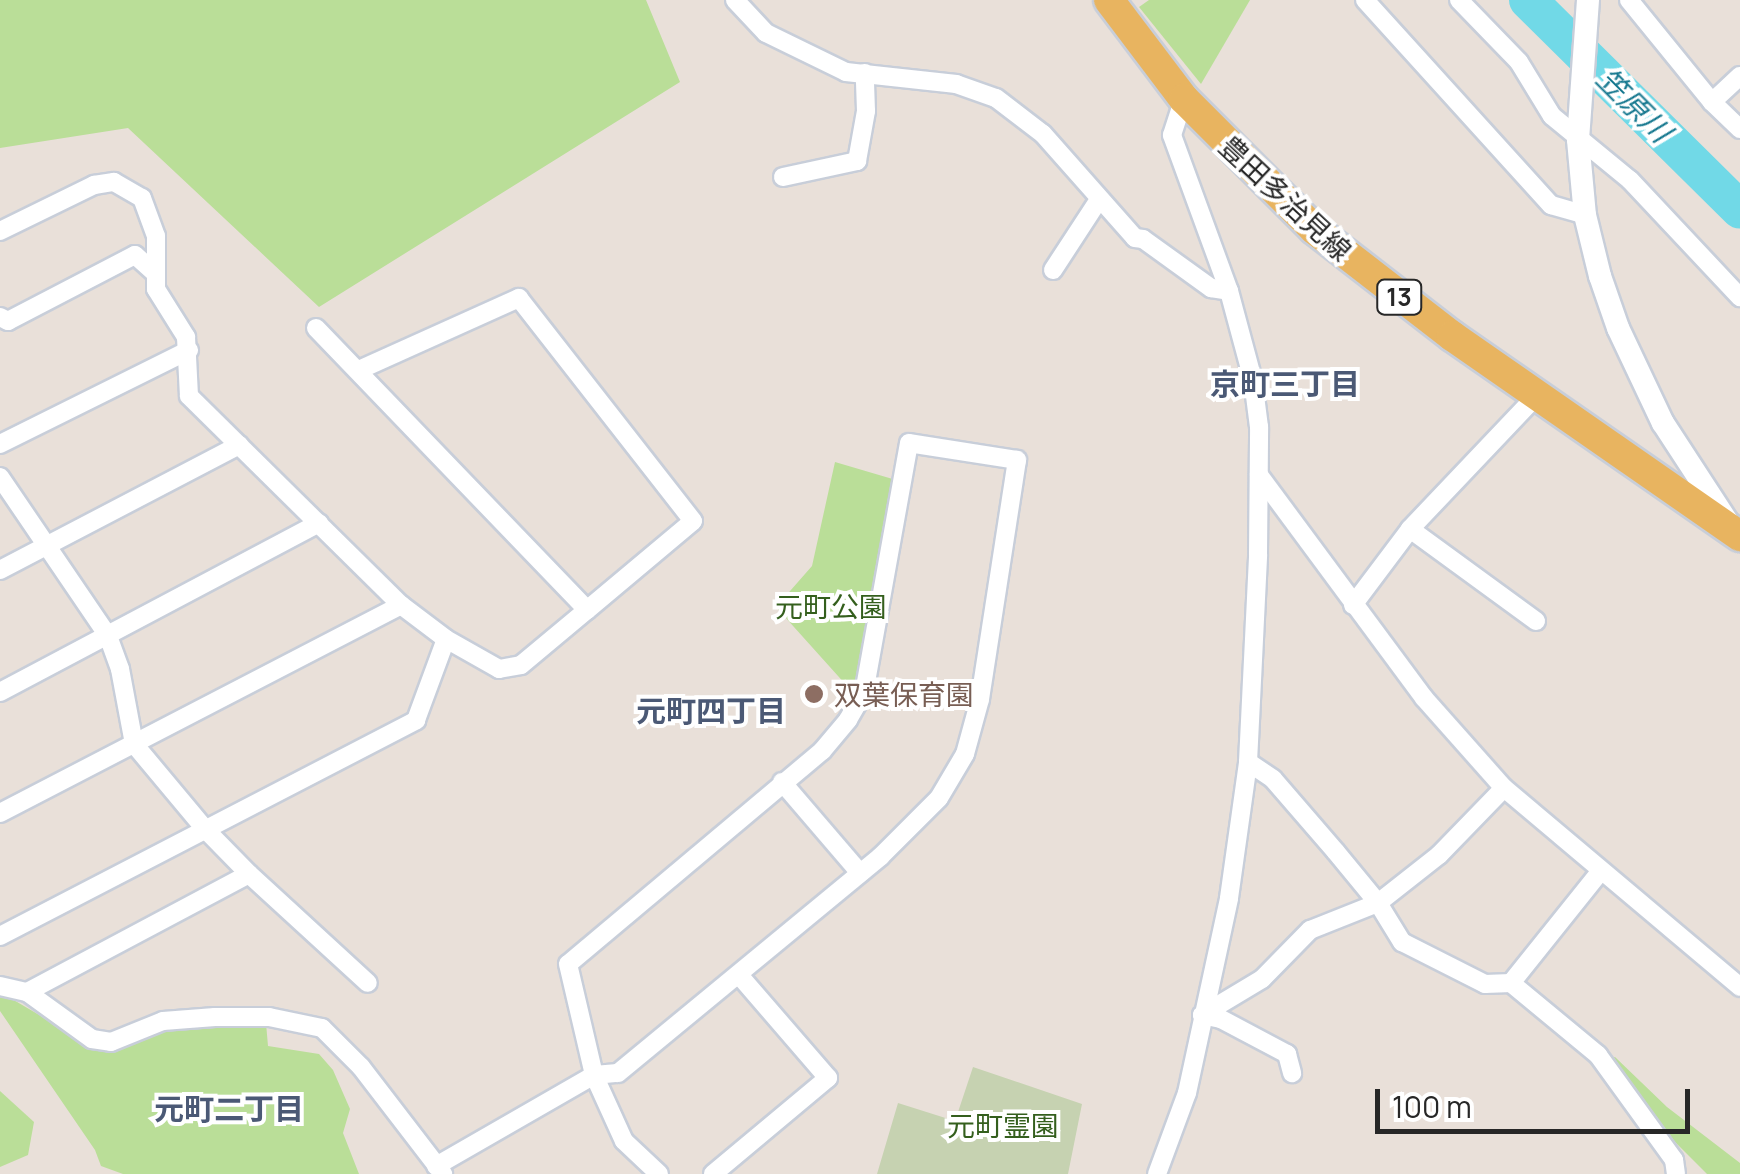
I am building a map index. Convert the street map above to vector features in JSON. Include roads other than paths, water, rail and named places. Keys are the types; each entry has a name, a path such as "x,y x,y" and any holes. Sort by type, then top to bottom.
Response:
{"main road":[{"name":"豊田多治見線","path":"1109,0 1184,99 1314,229 1395,294 1536,396 1738,531"}],"street":[{"path":"735,0 766,34 846,72 956,84 996,98 1043,134 1098,201 1135,238 1143,239 1211,288 1228,290"},
{"path":"1365,0 1551,205 1585,216"},
{"path":"1460,0 1519,62 1552,116 1630,180 1740,296"},
{"path":"1588,0 1578,140 1585,216 1606,293 1639,377 1663,423 1738,531"},
{"path":"1630,0 1712,102 1740,128"},
{"path":"783,178 858,161 866,111 865,73"},
{"path":"1712,102 1740,76"},
{"path":"1157,1174 1187,1092 1229,898 1248,762 1258,474 1253,380 1228,290 1172,135 1184,99"},
{"path":"0,231 94,184 114,182 142,198 156,236 156,288 186,337 190,396 400,604 446,639 499,669 520,665 693,522 519,298 358,370"},
{"path":"1052,270 1098,201"},
{"path":"0,317 8,320 134,254 155,273"},
{"path":"316,328 587,610"},
{"path":"0,444 189,350"},
{"path":"1353,605 1410,528 1536,396"},
{"path":"0,986 27,992 92,1039 111,1042 163,1021 216,1017 269,1017 322,1028 361,1067 440,1170 594,1076 618,1073 740,976 911,830 939,798 965,754 980,698 1017,460 909,444 864,692 848,720 822,751 568,964 594,1076 624,1140 659,1174"},
{"path":"0,570 239,445"},
{"path":"1258,474 1424,698 1504,788 1740,986"},
{"path":"0,477 108,636 120,668 134,744 205,829 368,983"},
{"path":"0,692 319,523"},
{"path":"1410,528 1536,621"},
{"path":"0,813 400,604"},
{"path":"0,936 416,720 446,639"},
{"path":"1248,762 1273,779 1378,903 1402,942 1484,984 1511,983 1598,1055 1674,1160 1676,1174"},
{"path":"782,782 860,873"},
{"path":"1202,1015 1262,979 1310,930 1378,903 1439,855 1504,788"},
{"path":"1511,983 1600,872"},
{"path":"27,992 250,874"},
{"path":"712,1174 828,1078 740,976"},
{"path":"1202,1015 1221,1019 1288,1054 1292,1073"}],"waterway":[{"name":"笠原川","path":"1528,0 1740,210"}],"place":[{"name":"双葉保育園","path":"814,694"}],"district":[{"name":"京町三丁目","path":"1285,384"},
{"name":"元町四丁目","path":"711,711"},
{"name":"元町二丁目","path":"229,1109"}],"park label":[{"name":"元町公園","path":"831,606"},
{"name":"元町霊園","path":"1003,1125"}]}
